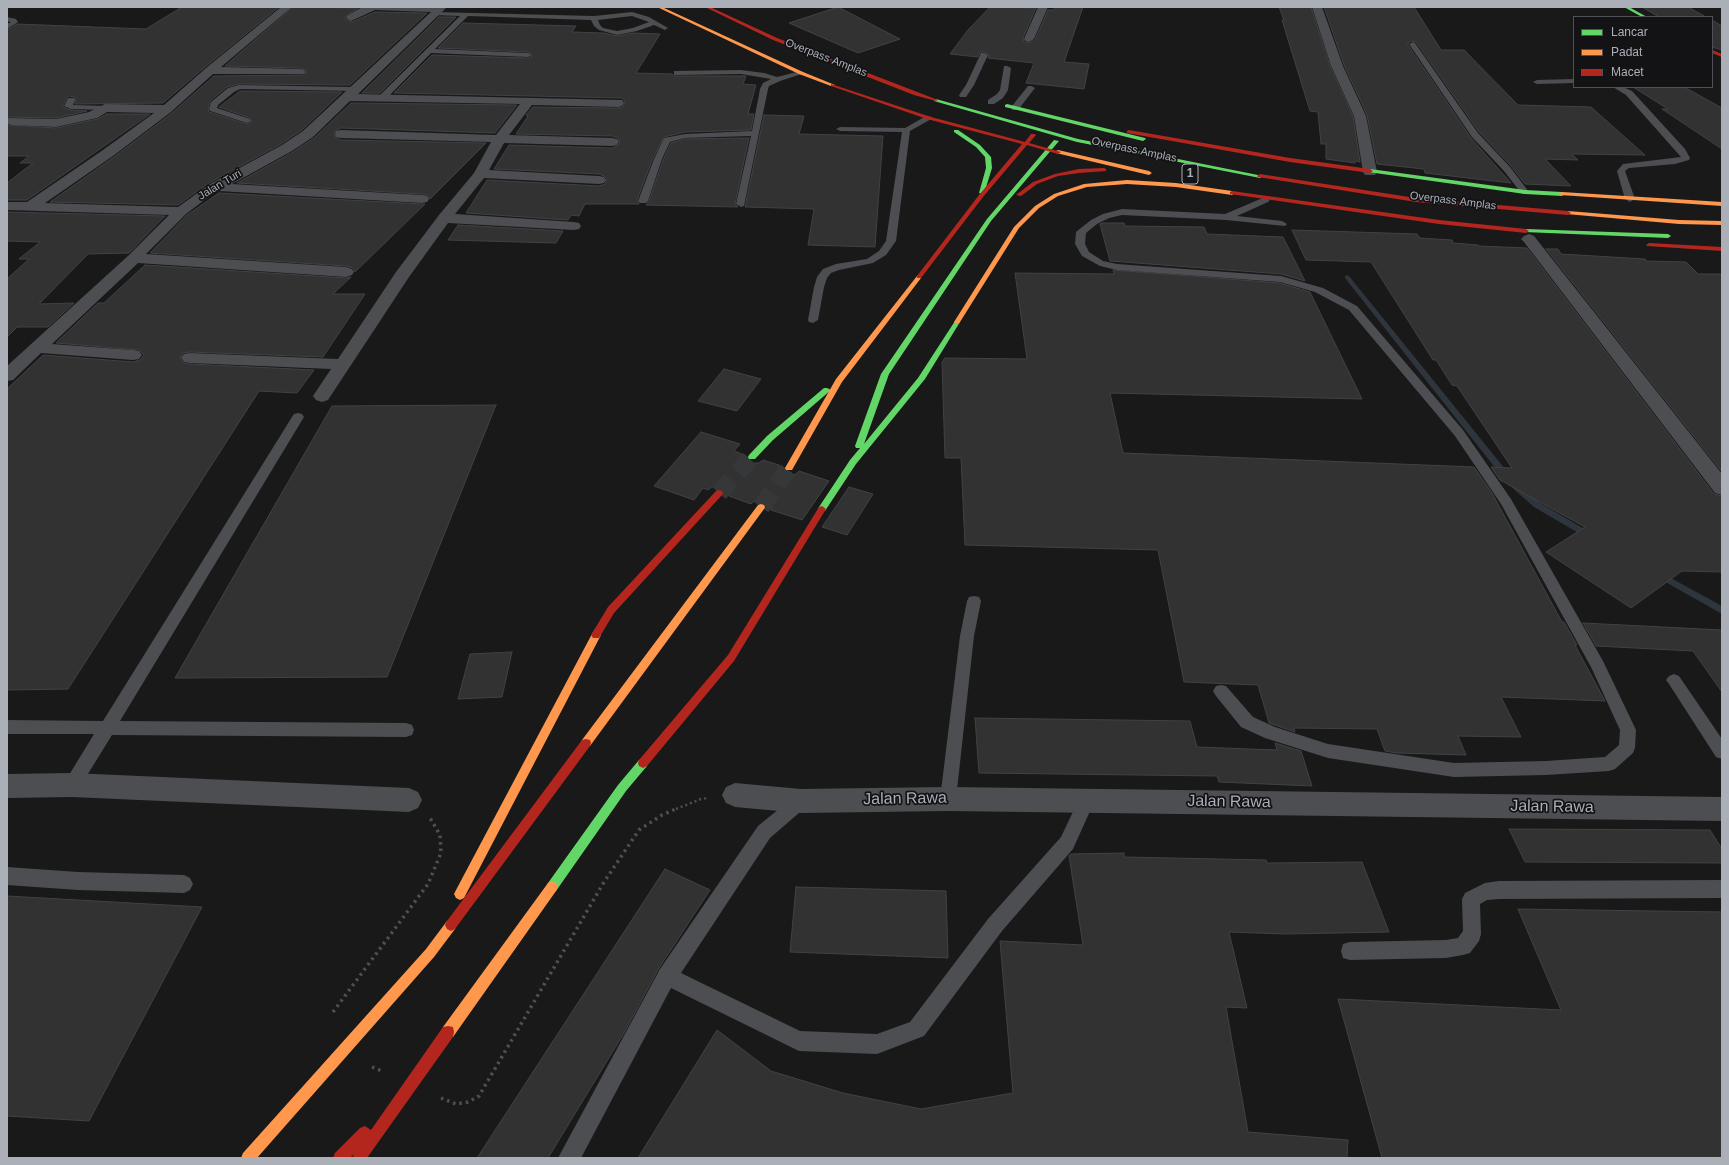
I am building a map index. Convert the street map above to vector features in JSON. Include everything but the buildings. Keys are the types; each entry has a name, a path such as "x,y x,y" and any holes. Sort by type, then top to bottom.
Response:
{"main road":[{"path":"660,7 801,73 829,84 944,123 1026,145 1265,200 1391,223 1529,239 1606,243"},
{"name":"Overpass Amplas","path":"707,7 782,42 916,94 1077,140 1223,170 1416,200 1679,222 1722,223"},
{"path":"728,7 784,33 863,63"},
{"path":"1626,7 1643,16"},
{"name":"Overpass Amplas","path":"726,28 778,52"},
{"path":"1713,52 1722,56"},
{"name":"Overpass Amplas","path":"868,87 903,100 1009,133 1068,149 1153,166"},
{"path":"987,101 1092,126 1290,160 1370,172 1524,192 1722,204"},
{"path":"788,468 839,381 981,196 1026,145 1046,116"},
{"path":"359,1158 622,788 731,658 812,524 853,462 885,374 989,220 1072,122"},
{"path":"944,123 978,146 988,157 989,168 981,196"},
{"path":"1092,126 1144,140 1240,159 1334,175 1483,195 1643,208 1722,212"},
{"path":"989,220 1035,182 1056,175 1079,171 1098,170 1143,172"},
{"name":"Overpass Amplas","path":"853,462 921,379 1017,227 1037,207 1056,195 1086,185 1107,182 1176,185 1439,222 1525,231 1672,236 1510,220"},
{"name":"Overpass Amplas","path":"1333,197 1442,212"},
{"path":"1636,245 1722,249"},
{"path":"752,457 770,438 839,381"},
{"path":"430,953 590,643 611,610 719,493"},
{"path":"248,1158 430,953 761,507"},
{"path":"340,1158 402,1098"}],"street":[{"path":"30,207 108,153 167,109 210,70 287,7"},
{"path":"351,18 366,9 375,7 438,10"},
{"path":"1029,39 1043,7"},
{"path":"1317,7 1337,66 1360,116 1370,172"},
{"name":"Jalan Turi","path":"7,376 134,258 181,211 215,187 308,134 438,10"},
{"path":"210,70 300,72"},
{"path":"351,93 382,98 618,104"},
{"path":"322,396 402,275 444,218 480,174 499,139 528,102"},
{"path":"12,121 56,123 93,115 105,108 167,109"},
{"path":"341,134 612,142"},
{"path":"480,174 600,180"},
{"path":"215,187 422,199"},
{"path":"7,206 181,211"},
{"path":"444,218 574,226"},
{"path":"1529,239 1722,488"},
{"path":"134,258 346,272"},
{"path":"37,348 133,355"},
{"path":"190,358 343,364"},
{"path":"7,786 72,785 409,800"},
{"name":"Jalan Rawa","path":"735,795 801,801 948,799 1087,800 1722,809"}],"lane":[{"path":"438,10 466,14 594,18 632,14 641,16 665,28"},
{"path":"382,98 466,14"},
{"path":"594,18 596,26 607,32 617,33 634,30 654,22"},
{"path":"7,19 14,20 15,22 7,27"},
{"path":"1413,44 1475,135 1507,169 1524,192"},
{"path":"430,51 528,55"},
{"path":"963,95 970,85 984,55"},
{"path":"987,101 1000,96 1004,90 1007,68"},
{"path":"677,73 741,72 764,75 777,79"},
{"path":"741,204 764,89 766,85 777,79 801,73"},
{"path":"1537,82 1573,81"},
{"path":"247,121 213,109 214,104 231,90 240,86 351,93"},
{"path":"1015,108 1031,88"},
{"path":"1619,88 1629,93 1682,150 1686,158 1675,162 1626,166 1621,171 1630,199"},
{"path":"71,100 68,106 71,107 105,108"},
{"path":"840,129 906,130 929,118"},
{"path":"813,320 819,286 822,277 827,271 836,267 870,261 883,253 891,241 906,130"},
{"path":"643,201 658,159 667,140 685,136 755,133"},
{"path":"1226,217 1265,200"},
{"path":"1221,691 1247,722 1270,733 1328,751 1454,770 1546,768 1609,764 1627,748 1628,730 1598,665 1506,502 1459,433 1353,308 1319,290 1281,279 1117,267 1100,263 1085,254 1080,244 1081,232 1094,222 1106,216 1122,212 1226,217 1282,224"},
{"path":"72,785 298,417"},
{"path":"948,799 967,636 974,601"},
{"path":"1674,680 1722,752"},
{"path":"7,727 406,730"},
{"path":"666,976 799,1041 877,1044 917,1029 995,925 1067,843 1087,800"},
{"path":"569,1158 666,976 764,832 801,801"},
{"path":"7,876 78,881 184,884"},
{"path":"1350,951 1446,949 1463,946 1472,934 1471,899 1485,892 1499,890 1722,889"}],"path":[{"path":"468,1102 478,1096 604,882 639,830 662,816 700,800 735,795"},
{"path":"329,1018 428,884 441,853 440,835 431,818 425,811 409,800"}],"waterway":[{"path":"1347,277 1511,482 1537,505 1590,536"},
{"path":"1658,574 1722,610"}],"tunnel":[{"path":"719,493 752,457"},
{"path":"761,507 789,468"}],"traffic: fast":[{"path":"1626,7 1643,16"},
{"path":"936,100 1077,140 1260,176"},
{"path":"1007,106 1143,139"},
{"path":"956,131 978,146 988,157 989,168 982,193"},
{"path":"859,446 885,374 989,220 1056,141"},
{"path":"1370,171 1525,192 1562,194"},
{"path":"1526,231 1668,236"},
{"path":"822,509 853,462 921,379 957,322"},
{"path":"752,457 770,438 827,390"},
{"path":"552,887 622,788 643,763"}],"traffic: slow":[{"path":"659,7 801,73 833,85"},
{"path":"1058,152 1149,173"},
{"path":"957,322 1017,227 1037,207 1056,195 1086,185 1127,182 1176,185 1232,193"},
{"path":"1562,194 1722,204"},
{"path":"1568,213 1679,222 1722,223"},
{"path":"789,468 839,381 919,277"},
{"path":"586,743 761,507"},
{"path":"460,894 596,635"},
{"path":"448,1032 552,887"},
{"path":"248,1158 430,953 451,925"}],"traffic: jam":[{"path":"707,7 775,39 916,94 936,100"},
{"path":"1713,52 1722,56"},
{"path":"833,85 929,118 1058,152"},
{"path":"1129,132 1290,160 1370,171"},
{"path":"919,277 981,196 1033,135"},
{"path":"1019,195 1035,183 1057,175 1079,171 1104,170"},
{"path":"1260,176 1416,200 1568,213"},
{"path":"1232,193 1439,222 1526,231"},
{"path":"1649,245 1722,249"},
{"path":"596,635 611,610 719,493"},
{"path":"643,763 731,658 822,509"},
{"path":"451,925 586,743"},
{"path":"359,1158 448,1032"},
{"path":"340,1158 365,1133"}]}
